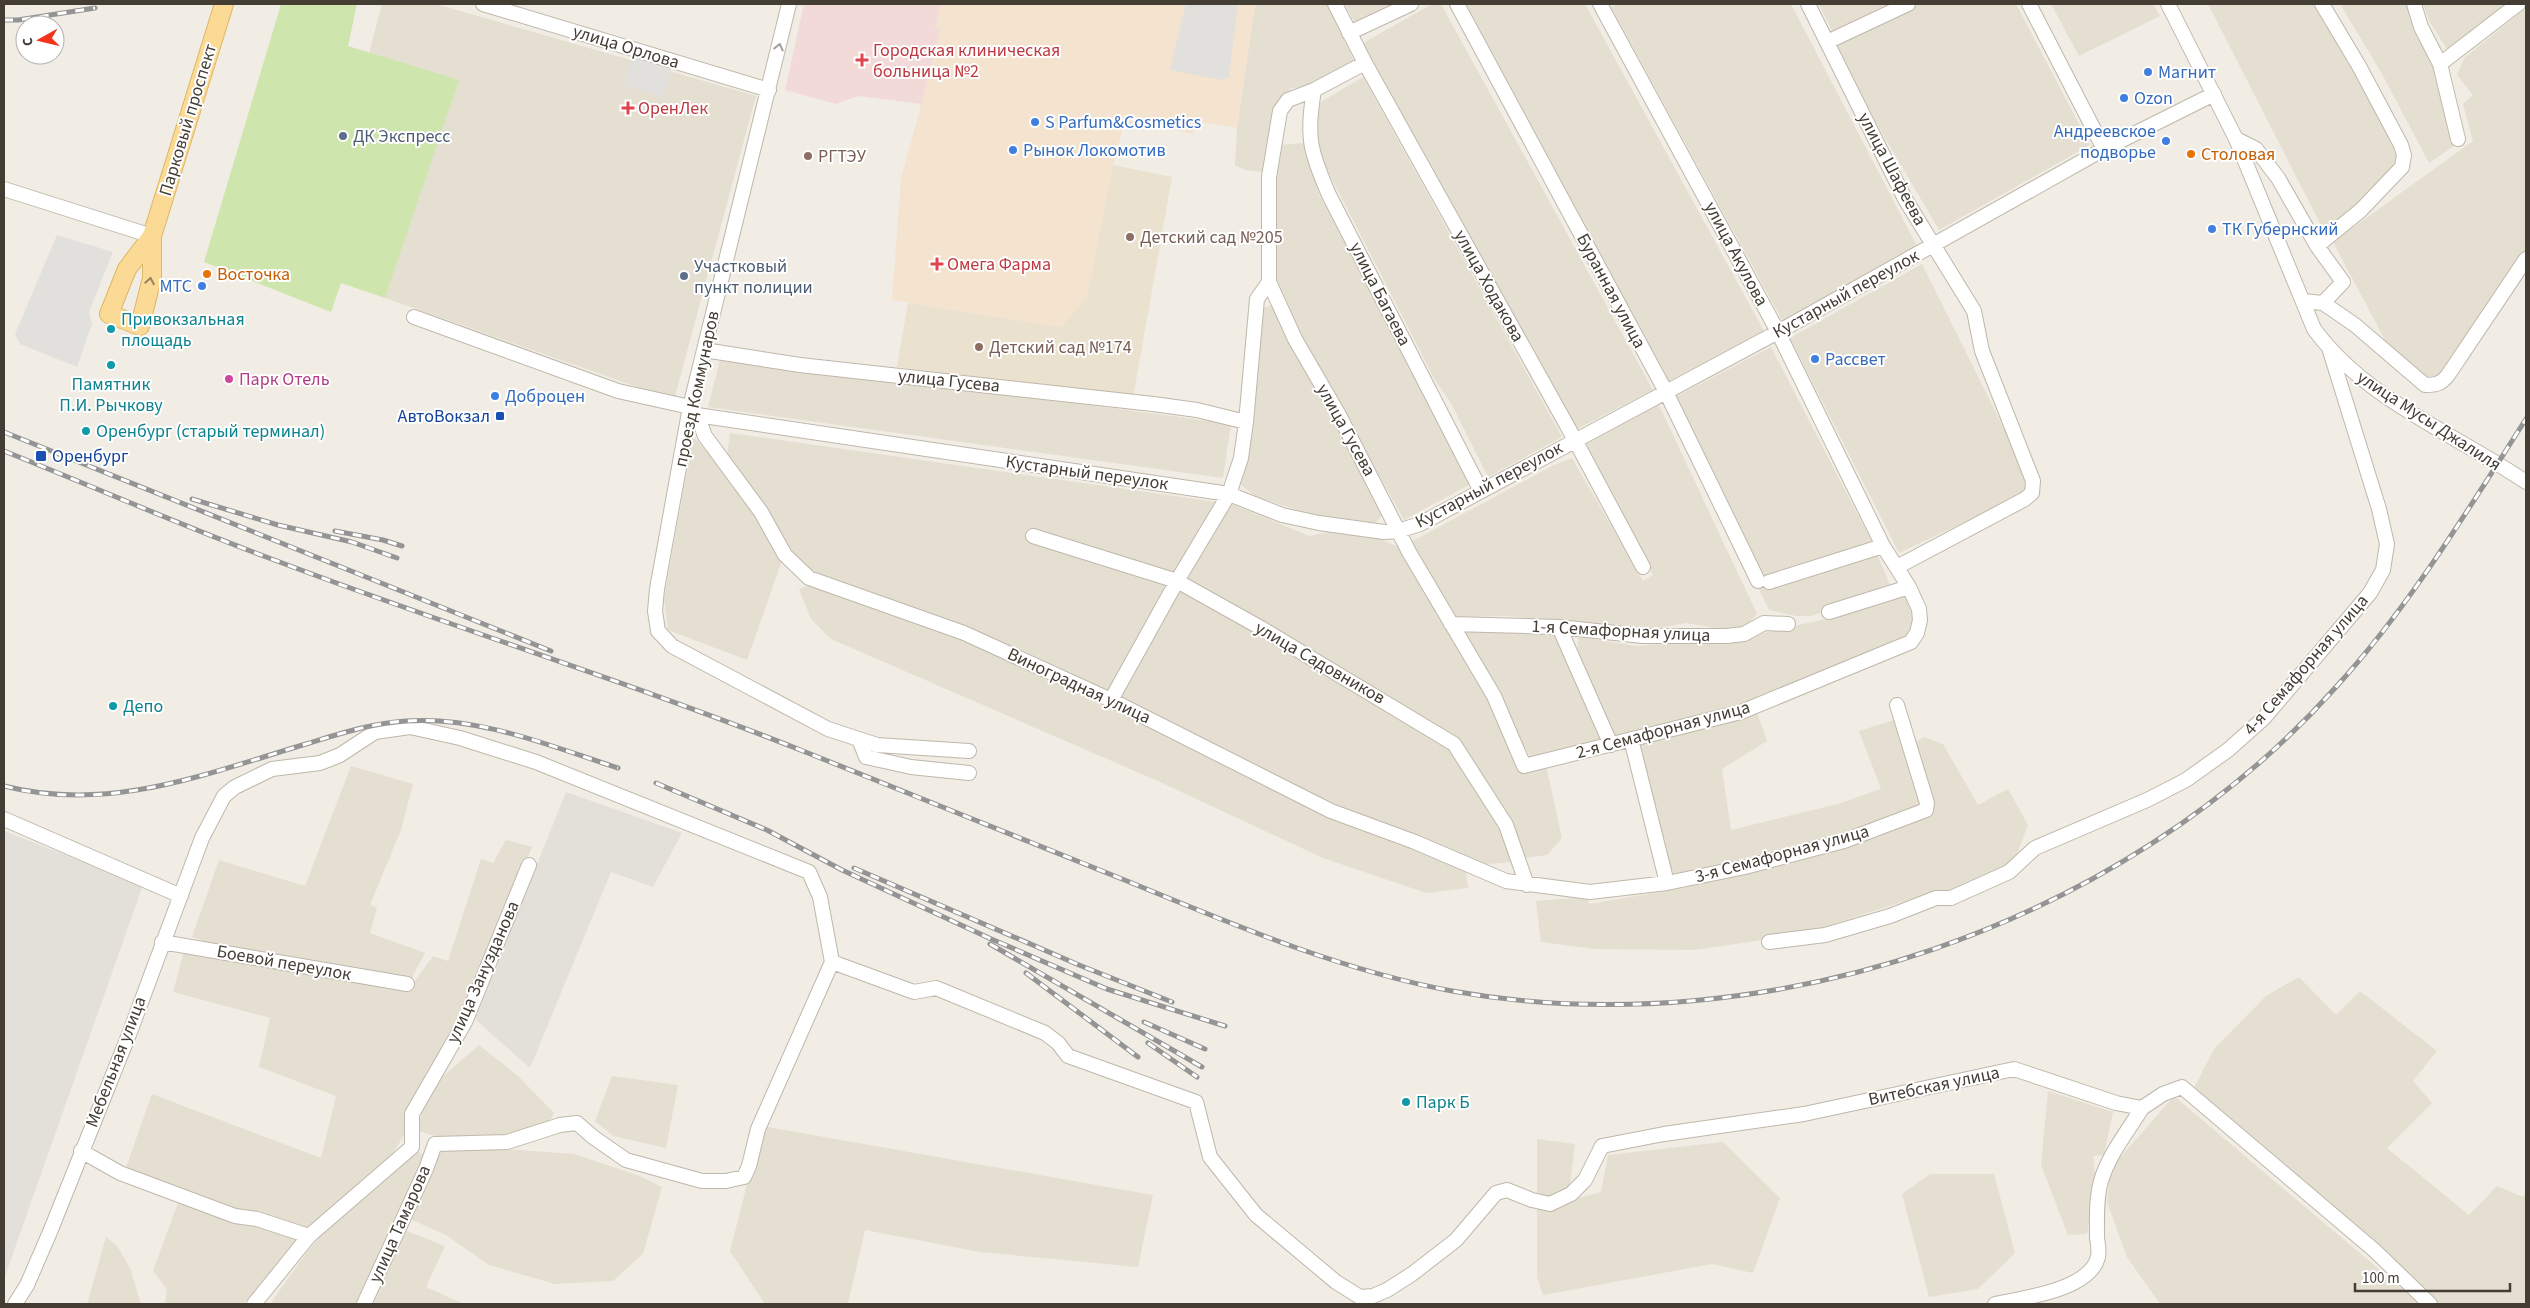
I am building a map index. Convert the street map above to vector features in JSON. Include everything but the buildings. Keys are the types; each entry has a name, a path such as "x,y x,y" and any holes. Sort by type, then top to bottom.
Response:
{"main road":[{"name":"Парковый проспект","path":"152,236 224,4"}],"street":[{"name":"улица Орлова","path":"483,4 769,90"},
{"name":"проезд Коммунаров","path":"789,4 704,350 694,411 657,589 655,610 658,631 672,646 819,724 859,739"},
{"name":"улица Ходакова","path":"1335,4 1365,63 1575,440 1643,567"},
{"path":"1349,33 1411,4"},
{"name":"Буранная улица","path":"1457,4 1666,392 1763,582 1883,546"},
{"name":"улица Акулова","path":"1600,4 1778,332 1883,546 1909,587 1919,608 1920,620 1917,633 1911,642"},
{"name":"улица Шафеева","path":"1808,4 1905,199 1935,244 1974,311 1982,351 2033,481 2032,493 2025,499 1897,567"},
{"path":"1827,42 1908,4"},
{"path":"2029,4 2104,149"},
{"name":"улица Мусы Джалиля","path":"2168,4 2236,139 2314,329 2330,351 2374,390 2526,482"},
{"path":"2317,246 2361,210 2402,167 2404,155 2402,145 2359,66 2322,4"},
{"path":"2414,4 2421,27 2440,64 2458,139"},
{"path":"2440,64 2518,4"},
{"name":"улица Гусева","path":"1365,63 1314,90 1288,100 1280,111 1269,177 1269,282 1295,339 1343,423 1398,531 1494,696 1524,766"},
{"name":"улица Багаева","path":"1314,90 1309,122 1313,158 1481,491"},
{"name":"Кустарный переулок","path":"414,316 618,391 694,411 1229,494 1282,515 1318,523 1384,532 1398,531 1420,524 1778,332 2104,149 2214,94"},
{"path":"2236,139 2256,149 2278,178 2317,246 2343,282 2323,302"},
{"path":"4,189 152,236"},
{"path":"2303,301 2323,302 2355,325 2425,385 2433,385 2442,383 2448,375 2526,259"},
{"path":"1111,700 1177,581 1229,494 1241,458 1257,299 1269,282"},
{"name":"улица Гусева","path":"704,350 800,365 1153,404 1197,410 1246,422"},
{"name":"4-я Семафорная улица","path":"1769,942 1825,935 1881,918 1936,898 1951,898 2009,872 2035,848 2147,800 2186,780 2228,750 2264,718 2370,593 2383,570 2387,544 2379,509 2330,351"},
{"name":"Виноградная улица","path":"694,411 705,436 761,512 785,555 808,578 964,633 1111,700 1331,811 1415,842 1506,881 1527,885"},
{"name":"улица Садовников","path":"1033,536 1177,581 1270,633 1454,744 1506,825 1527,885"},
{"path":"1829,612 1909,587"},
{"name":"1-я Семафорная улица","path":"1451,624 1559,627 1643,636 1727,636 1744,634 1764,623 1788,624"},
{"path":"1559,627 1611,745"},
{"name":"2-я Семафорная улица","path":"1524,766 1741,712 1911,642"},
{"name":"3-я Семафорная улица","path":"1527,885 1590,892 1667,883 1745,867 1844,841 1926,810 1927,803 1897,705"},
{"name":"Мебельная улица","path":"15,1304 27,1285 130,1032 202,838 224,796 243,783 272,769 326,760 340,755 375,732 410,728 460,738 536,762 810,872 820,898 832,962"},
{"path":"859,739 877,745 969,751"},
{"path":"859,739 866,757 911,767 968,773"},
{"path":"1632,740 1667,883"},
{"path":"4,819 181,896"},
{"name":"улица Занузданова","path":"412,1147 412,1114 465,1022 529,865"},
{"name":"Боевой переулок","path":"162,942 407,984"},
{"path":"832,962 914,992 936,988 1045,1033 1058,1043 1068,1056 1196,1102 1210,1157 1256,1215 1336,1282 1362,1301"},
{"name":"улица Тамарова","path":"412,1147 435,1144 507,1142 560,1125 577,1123 593,1137 626,1160 702,1182 726,1181 744,1177 749,1166 758,1128 832,962"},
{"name":"Витебская улица","path":"1362,1301 1380,1293 1412,1274 1456,1240 1496,1193 1507,1190 1532,1200 1550,1204 1571,1194 1585,1180 1602,1146 1804,1114 2014,1069 2116,1102 2142,1108"},
{"path":"1995,1304 2050,1292 2072,1284 2089,1273 2098,1257 2097,1212 2100,1182 2108,1162 2142,1108 2163,1094 2182,1087 2330,1211 2430,1304"},
{"name":"улица Тамарова","path":"364,1304 435,1144"},
{"path":"254,1304 309,1236 412,1147"},
{"path":"81,1151 120,1173 235,1216 257,1219 309,1236"}],"shaded area":[{"path":"382,4 436,4 756,96 674,400 385,298 458,81 369,53"},
{"name":"Городская клиническая больница №2","path":"804,4 941,4 935,29 941,30 921,104 858,96 836,104 785,90"},
{"name":"Рынок Локомотив","path":"941,4 1255,4 1237,128 1201,122 1195,126 1193,134 1139,121 1123,128 1113,165 1087,298 1061,327 892,300 901,179 941,31 935,29"},
{"path":"1186,4 1238,4 1229,77 1221,80 1170,70"},
{"path":"1255,4 1327,4 1355,63 1306,87 1291,88 1280,99 1269,132 1263,172 1245,170 1235,165 1237,128"},
{"path":"1345,4 1395,4 1355,24"},
{"path":"1432,4 1441,4 1653,390 1577,429 1363,43"},
{"path":"1466,4 1585,4 1764,331 1667,382"},
{"path":"1618,4 1791,4 1918,248 1783,322 1611,7"},
{"path":"1819,4 1895,4 1833,33"},
{"path":"1918,4 2016,4 2090,145 1939,230 1875,121 1835,43"},
{"path":"2051,4 2153,4 2160,16 2079,56"},
{"path":"2208,4 2317,4 2342,45 2397,150 2396,165 2326,235"},
{"path":"2340,4 2410,4 2438,67 2457,144 2429,163 2381,72"},
{"path":"2423,4 2507,4 2447,49 2429,21"},
{"path":"2526,8 2526,250 2437,386 2393,355 2333,242 2473,141 2463,104 2473,95 2457,75 2464,58"},
{"path":"634,50 674,62 663,97 623,85"},
{"path":"1363,77 1562,437 1488,477 1451,403 1435,380 1317,150 1316,105"},
{"path":"1305,143 1319,194 1471,484 1404,520 1304,342 1274,277 1278,145"},
{"name":"Детский сад №205","path":"1113,165 1172,177 1133,398 897,367 908,303 1061,327 1087,298"},
{"path":"57,235 113,252 89,312 92,324 77,367 20,344 15,334"},
{"path":"1922,264 2031,483 2028,492 1899,553 1790,338"},
{"path":"1271,306 1384,513 1375,523 1317,516 1256,497 1240,484 1260,308"},
{"path":"1771,347 1872,542 1763,579 1675,397"},
{"path":"721,356 1231,424 1223,478 708,407"},
{"path":"1659,405 1757,614 1745,628 1737,632 1686,623 1654,629 1505,616 1453,617 1409,543 1554,465 1572,458 1643,581 1653,575 1585,445"},
{"path":"730,433 1217,502 1107,694 806,571 727,456"},
{"path":"693,436 740,489 781,563 747,660 668,630 664,599"},
{"path":"1229,503 1309,536 1344,529 1377,538 1401,548 1494,707 1522,770 1546,766 1562,838 1547,855 1525,858 1501,803 1457,739 1184,575"},
{"path":"1876,552 1890,585 1812,616 1796,616 1769,610 1759,589"},
{"path":"812,584 945,631 1331,815 1466,871 1468,888 1426,893 1323,858 1160,782 831,639 811,619 799,589"},
{"path":"1179,585 1451,745 1500,823 1512,862 1476,865 1386,828 1115,699"},
{"path":"1904,594 1914,618 1911,636 1734,712 1613,742 1576,657 1579,637 1638,646 1746,637 1852,613"},
{"path":"1459,630 1554,631 1604,738 1575,752 1532,760"},
{"path":"1757,713 1767,741 1722,769 1731,830 1838,804 1881,789 1859,731 1897,719 1923,805 1860,829 1669,877 1637,745"},
{"path":"1924,737 1943,744 1978,805 2008,789 2028,825 2012,867 1951,894 1927,894 1798,935 1694,950 1594,949 1541,942 1536,901 1588,897 1589,904 1684,888 1848,845 1933,813 1911,745"},
{"path":"351,766 413,784 401,830 370,905 377,908 370,933 425,953 411,979 222,947 192,937 219,860 305,886"},
{"path":"566,792 682,833 653,887 611,872 530,1068 475,1019"},
{"path":"4,831 143,885 4,1279"},
{"path":"506,840 532,847 459,1020 404,1122 404,1135 389,1160 308,1230 250,1214 125,1170 152,1094 321,1158 336,1096 259,1067 270,1018 173,992 184,951 407,992 433,956 448,961 481,859 493,863"},
{"path":"2299,977 2336,1015 2360,991 2437,1051 2413,1081 2432,1103 2387,1148 2469,1215 2497,1186 2523,1197 2526,1193 2526,1304 2438,1304 2323,1200 2194,1088 2214,1049 2266,996"},
{"path":"479,1045 519,1077 554,1113 547,1126 492,1139 444,1139 416,1130 432,1086"},
{"path":"612,1076 678,1085 666,1148 613,1136 595,1121"},
{"path":"2048,1091 2113,1112 2104,1155 2093,1156 2096,1182 2087,1234 2068,1235 2041,1165"},
{"path":"2174,1096 2420,1304 2160,1304 2127,1257 2107,1202 2111,1168"},
{"path":"762,1126 1153,1195 1138,1267 980,1252 865,1230 848,1304 765,1304 730,1251"},
{"path":"1537,1139 1575,1144 1568,1201 1601,1192 1608,1155 1723,1142 1780,1198 1753,1273 1712,1264 1543,1295 1537,1277"},
{"path":"504,1149 574,1154 640,1176 662,1187 643,1254 613,1281 555,1284 489,1265 446,1235 410,1219 437,1151"},
{"path":"415,1150 425,1156 359,1304 270,1304 307,1252 349,1203"},
{"path":"1930,1174 1994,1174 2015,1253 1978,1289 1929,1297 1902,1194"},
{"path":"179,1200 247,1225 268,1225 298,1237 272,1274 243,1304 165,1304 167,1289 153,1271"},
{"path":"404,1230 445,1246 426,1287 464,1304 370,1304"},
{"path":"106,1237 117,1246 130,1268 141,1304 87,1304"}],"green space":[{"path":"281,4 357,4 348,46 459,80 385,298 341,283 331,312 204,262"}],"railway":[{"path":"4,20 18,20 95,8"},
{"path":"4,451 269,558 741,727 1286,944 1368,971 1452,991 1572,1004 1693,1001 1814,982 1932,950 2046,903 2152,843 2250,771 2336,687 2389,624 2413,591 2526,419"},
{"path":"4,432 551,651"},
{"path":"192,499 278,525 352,542 397,558"},
{"path":"335,531 383,540 402,546"},
{"path":"4,786 43,793 82,795 120,792 194,778 331,736 381,724 406,721 461,723 488,728 541,742 618,768"},
{"path":"656,783 767,830 842,870 989,938 1107,989 1225,1026"},
{"path":"854,868 1079,965 1172,1002"},
{"path":"990,944 1202,1067"},
{"path":"1026,973 1138,1057"},
{"path":"1144,1022 1205,1049"},
{"path":"1148,1043 1197,1077"}],"place":[{"name":"Городская клиническая больница №2","path":"862,60"},
{"name":"Магнит","path":"2148,72"},
{"name":"Ozon","path":"2124,98"},
{"name":"ОренЛек","path":"628,108"},
{"name":"S Parfum&Cosmetics","path":"1035,122"},
{"name":"ДК Экспресс","path":"343,136"},
{"name":"Андреевское подворье","path":"2166,141"},
{"name":"Рынок Локомотив","path":"1013,150"},
{"name":"Столовая","path":"2191,154"},
{"name":"РГТЭУ","path":"808,156"},
{"name":"ТК Губернский","path":"2212,229"},
{"name":"Детский сад №205","path":"1130,237"},
{"name":"Омега Фарма","path":"937,264"},
{"name":"Восточка","path":"207,274"},
{"name":"Участковый пункт полиции","path":"684,276"},
{"name":"МТС","path":"202,286"},
{"name":"Привокзальная площадь","path":"111,329"},
{"name":"Детский сад №174","path":"979,347"},
{"name":"Рассвет","path":"1815,359"},
{"name":"Памятник П.И. Рычкову","path":"111,365"},
{"name":"Парк Отель","path":"229,379"},
{"name":"Доброцен","path":"495,396"},
{"name":"АвтоВокзал","path":"500,416"},
{"name":"Оренбург (старый терминал)","path":"86,431"},
{"name":"Оренбург","path":"41,456"},
{"name":"Депо","path":"113,706"},
{"name":"Парк Б","path":"1406,1102"}]}
